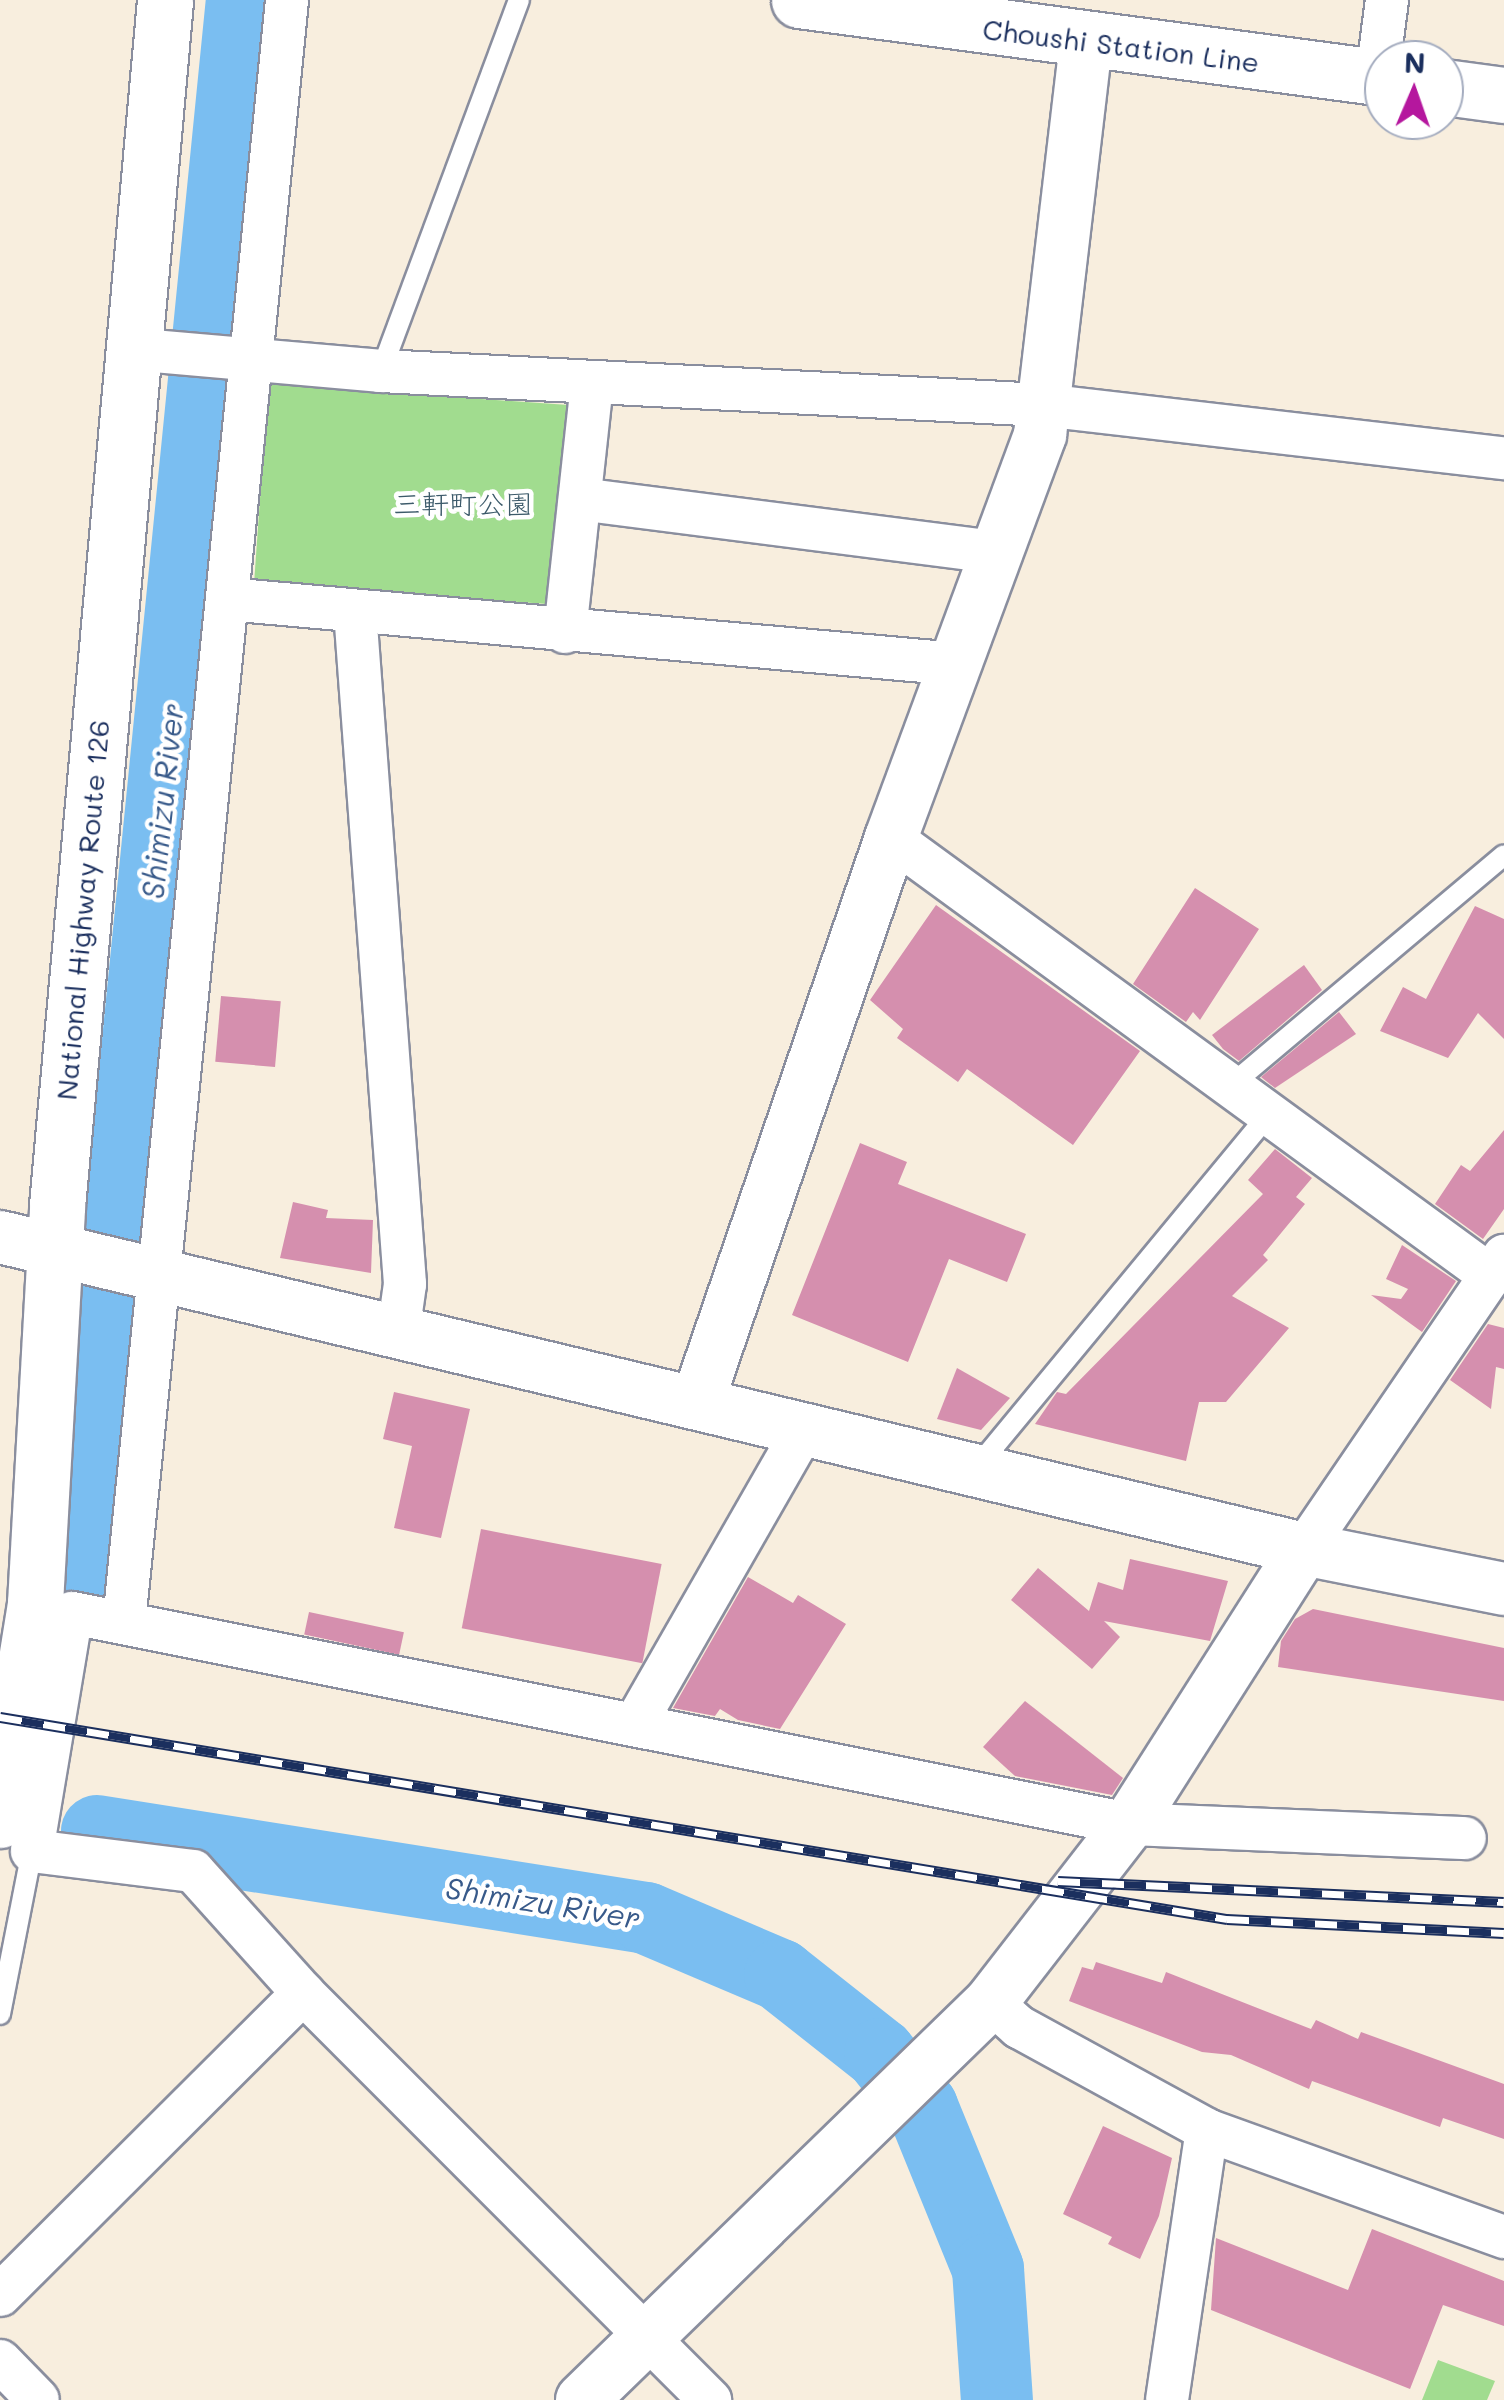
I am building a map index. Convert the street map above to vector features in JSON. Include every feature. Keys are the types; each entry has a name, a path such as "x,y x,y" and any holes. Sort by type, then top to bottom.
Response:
{"main road":[{"name":"National Highway Route 126","path":"16,1835 35,1604 54,1251 151,352 165,0"},
{"name":"Choushi Station Line","path":"798,0 1086,43 1364,76"},
{"path":"1464,90 1504,95"}],"street":[{"path":"124,1622 287,0"},
{"path":"1384,40 1387,0"},
{"path":"697,1402 891,838 1040,434 1086,43"},
{"path":"151,352 381,371 1043,405 1504,458"},
{"path":"565,632 592,383"},
{"path":"580,500 996,552"},
{"path":"227,599 956,664"},
{"path":"356,612 405,1284 398,1334"},
{"path":"582,2400 908,2088 991,2002 1130,1824 1304,1549 1497,1266 1266,1118 1230,1086 891,838"},
{"path":"0,1237 398,1334 806,1426 1304,1549 1504,1588"},
{"path":"635,1724 806,1426"},
{"path":"710,2400 304,1993 192,1870 16,1835 72,1613 1130,1824 1465,1838"},
{"path":"0,2296 304,1993"},
{"path":"991,2002 1019,2027 1207,2130 1504,2236"},
{"path":"1169,2399 1207,2130"},
{"path":"0,2361 38,2400"}],"lane":[{"path":"381,371 519,0"},
{"path":"1230,1086 1504,856"},
{"path":"976,1468 1266,1118"},
{"path":"0,2014 16,1835"}],"green space":[{"name":"三軒町公園","path":"268,384 579,406 565,605 254,584"},
{"path":"1438,2360 1495,2381 1487,2400 1422,2400"}],"building":[{"path":"1195,888 1259,929 1200,1020 1193,1012 1186,1022 1133,984"},
{"path":"936,905 1140,1051 1073,1145 967,1069 958,1082 897,1038 903,1029 870,1000"},
{"path":"1475,906 1504,919 1504,1039 1478,1013 1448,1058 1380,1031 1403,987 1426,999"},
{"path":"1304,965 1322,990 1239,1061 1223,1049 1212,1035"},
{"path":"221,996 281,1001 275,1067 215,1062"},
{"path":"1339,1012 1356,1034 1275,1088 1261,1077"},
{"path":"1504,1130 1504,1209 1483,1239 1435,1204 1461,1165 1470,1171"},
{"path":"860,1143 907,1162 898,1184 1026,1234 1007,1282 949,1259 908,1362 792,1315"},
{"path":"1275,1149 1312,1178 1296,1197 1305,1204 1263,1255 1268,1260 1232,1296 1289,1328 1226,1402 1199,1402 1186,1461 1035,1424 1057,1392 1066,1394 1263,1194 1248,1180"},
{"path":"293,1202 328,1210 326,1218 373,1220 371,1273 280,1258"},
{"path":"1402,1245 1456,1281 1422,1332 1371,1295 1401,1299 1408,1289 1386,1279"},
{"path":"1488,1324 1504,1328 1504,1369 1496,1367 1491,1409 1450,1380"},
{"path":"957,1368 1010,1398 981,1430 937,1419"},
{"path":"394,1392 470,1409 441,1538 394,1528 412,1446 383,1439"},
{"path":"481,1529 662,1564 642,1663 462,1628"},
{"path":"1130,1559 1228,1581 1210,1641 1104,1621 1120,1637 1092,1669 1011,1600 1038,1568 1089,1611 1098,1582 1123,1590"},
{"path":"748,1577 793,1603 798,1595 846,1624 780,1729 738,1720 720,1709 715,1716 673,1708"},
{"path":"1313,1609 1504,1648 1504,1701 1278,1667 1281,1641 1295,1619"},
{"path":"309,1612 404,1632 399,1655 304,1634"},
{"path":"1025,1701 1123,1778 1112,1795 1015,1776 983,1747"},
{"path":"1096,1962 1162,1983 1166,1972 1311,2029 1316,2020 1358,2039 1361,2032 1504,2084 1504,2139 1443,2118 1440,2127 1312,2081 1309,2089 1231,2055 1202,2052 1069,2001 1082,1967 1093,1970"},
{"path":"1103,2126 1172,2158 1159,2216 1140,2259 1108,2244 1112,2237 1063,2214"},
{"path":"1372,2229 1504,2281 1504,2326 1443,2305 1410,2389 1211,2310 1216,2238 1348,2290"}],"waterway":[{"name":"Shimizu River","path":"82,1602 242,0"},
{"name":"Shimizu River","path":"97,1831 646,1918 780,1975 880,2054 922,2107 988,2269 997,2400"}],"railway":[{"path":"0,1717 1227,1919 1504,1933"},
{"path":"1058,1881 1504,1902"}]}
